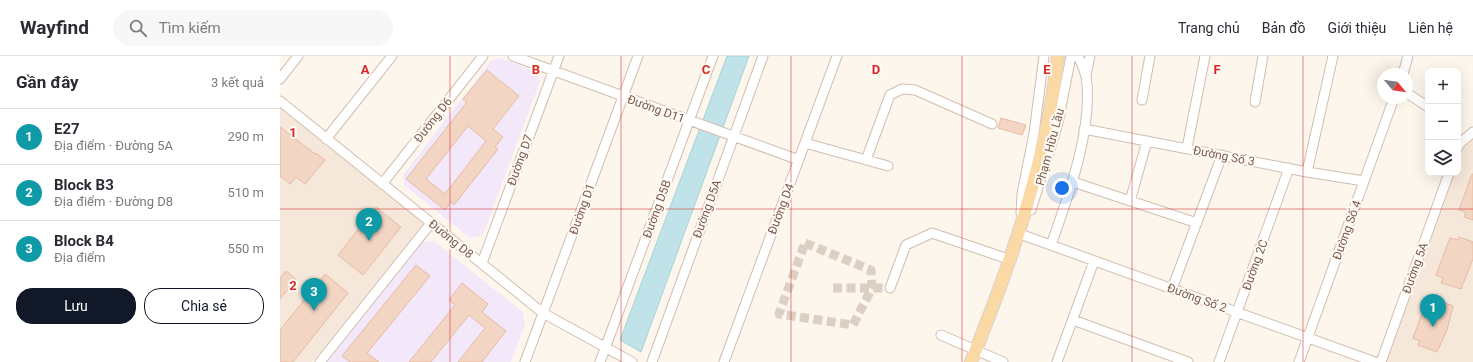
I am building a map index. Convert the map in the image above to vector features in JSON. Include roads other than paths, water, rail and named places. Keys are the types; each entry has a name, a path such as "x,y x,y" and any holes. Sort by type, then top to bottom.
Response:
{"main road":[{"name":"Phạm Hữu Lầu","path":"973,357 1020,234 1038,170 1052,102 1058,56"}],"street":[{"path":"280,79 298,56"},
{"path":"326,139 392,56"},
{"name":"Đường D6","path":"382,184 483,56"},
{"name":"Đường D11","path":"514,56 799,160"},
{"name":"Đường D7","path":"482,263 559,56"},
{"name":"Đường D1","path":"525,362 638,56"},
{"name":"Đường D5B","path":"600,362 692,122 713,56"},
{"name":"Đường D5A","path":"652,362 763,56"},
{"name":"Đường D4","path":"724,362 837,56"},
{"name":"Phạm Hữu Lầu","path":"1020,234 1022,194 1034,133 1044,56"},
{"name":"Phạm Hữu Lầu","path":"1020,234 1032,208 1050,152 1071,56"},
{"path":"1078,56 1086,75"},
{"path":"1051,245 1073,182 1084,129 1086,75 1090,56"},
{"path":"1142,100 1150,56"},
{"path":"1187,148 1205,56"},
{"path":"1255,102 1263,56"},
{"path":"1307,172 1333,56"},
{"path":"1404,68 1408,56"},
{"path":"866,160 890,95 902,89 915,90 992,124"},
{"path":"1413,97 1425,105"},
{"name":"Đường D8","path":"280,101 543,313 606,346 632,362"},
{"name":"Đường Số 4","path":"1299,362 1392,104"},
{"name":"Đường Số 3","path":"1084,129 1307,172 1364,181"},
{"path":"1461,142 1473,132"},
{"path":"1130,201 1148,141"},
{"path":"805,143 888,166"},
{"path":"1172,289 1222,155"},
{"name":"Đường 2C","path":"1219,362 1238,313 1289,168"},
{"name":"Đường 5A","path":"1381,362 1448,176"},
{"path":"1073,182 1197,223"},
{"path":"320,362 431,223"},
{"path":"890,288 906,245 932,233 1011,260"},
{"name":"Đường Số 2","path":"1020,234 1375,362"},
{"path":"1057,362 1094,261"},
{"path":"1073,320 1188,362"},
{"path":"941,335 973,357 1003,362"}],"water":[{"path":"727,56 749,56 641,352 620,340"}],"tunnel":[{"path":"805,243 871,270 872,288 853,325 779,314 805,243"},
{"path":"833,288 890,288"}],"place":[{"name":"Block B3","path":"369,241"},
{"name":"Block B4","path":"314,311"},
{"name":"E27","path":"1433,327"}]}
